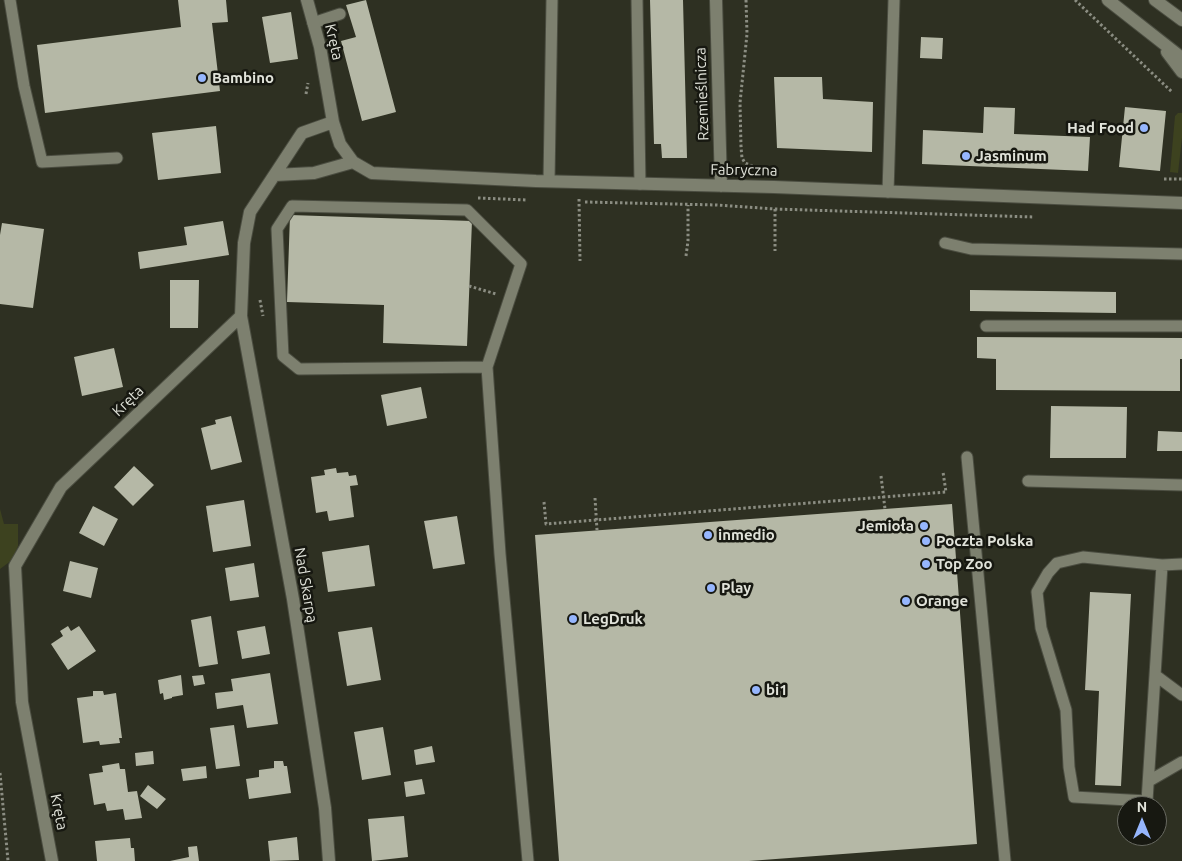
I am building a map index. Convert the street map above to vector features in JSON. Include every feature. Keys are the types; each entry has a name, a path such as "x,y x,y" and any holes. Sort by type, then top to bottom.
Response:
{"street":[{"name":"Kręta","path":"307,0 320,47 333,122"},
{"name":"Rzemieślnicza","path":"716,0 721,186"},
{"path":"1108,0 1182,58"},
{"path":"1155,0 1182,20"},
{"path":"1158,40 1182,72"},
{"name":"Fabryczna","path":"333,122 340,144 353,162 372,173 1182,203"},
{"path":"241,316 244,243 250,212 302,133 333,122"},
{"path":"275,176 314,172 353,162"},
{"name":"Kręta","path":"52,861 22,702 15,566 62,487 241,316"},
{"name":"Nad Skarpą","path":"241,316 293,600 325,808 329,861"}],"lane":[{"path":"10,0 24,86 42,162 116,158"},
{"path":"549,181 552,0"},
{"path":"637,0 640,184"},
{"path":"888,192 894,0"},
{"path":"313,23 340,14"},
{"path":"487,367 299,369 283,356 277,229 292,206 467,210 521,264 487,367 500,554 528,861"},
{"path":"944,243 971,249 1182,254"},
{"path":"986,326 1182,326"},
{"path":"967,457 1005,861"},
{"path":"1028,481 1182,485"},
{"path":"1162,565 1147,801 1074,797 1069,767 1066,710 1042,628 1037,592 1048,573 1057,563 1083,557 1162,565 1182,564"},
{"path":"1155,675 1182,695"},
{"path":"1148,781 1182,762"}],"path":[{"path":"746,0 747,34 740,103 742,158 745,163 752,167 762,169"},
{"path":"1075,0 1172,92"},
{"path":"1164,179 1182,179"},
{"path":"579,182 580,261"},
{"path":"469,198 534,200"},
{"path":"570,201 1038,217"},
{"path":"686,256 688,205"},
{"path":"775,209 775,251"},
{"path":"544,502 546,524 946,492 943,472"},
{"path":"882,476 885,509"},
{"path":"595,498 597,530"},
{"path":"0,772 8,861"}],"green space":[{"path":"1178,113 1182,113 1182,138 1178,173 1170,172 1175,116"},
{"path":"0,509 4,524 18,524 18,546 12,560 0,569"}],"building":[{"path":"178,0 226,0 228,22 212,23 220,91 45,113 37,45 181,27"},
{"path":"366,0 396,112 362,121 341,41 356,37 346,5"},
{"path":"650,0 683,0 687,158 662,158 661,144 654,144"},
{"path":"291,12 298,59 270,63 262,17"},
{"path":"921,37 943,38 942,59 920,58"},
{"path":"774,77 822,77 823,99 873,102 872,152 777,148"},
{"path":"984,107 1015,108 1014,134 1090,137 1088,171 922,164 923,130 983,133"},
{"path":"1125,107 1166,111 1160,171 1119,167"},
{"path":"216,126 221,173 158,180 152,133"},
{"path":"290,215 472,221 467,346 383,343 384,305 287,302"},
{"path":"223,221 229,255 140,269 138,252 187,245 184,227"},
{"path":"2,223 44,229 33,308 0,304 0,235"},
{"path":"170,280 199,280 198,328 170,328"},
{"path":"970,290 1116,292 1116,313 970,311"},
{"path":"977,337 1182,338 1180,391 996,390 996,359 977,358"},
{"path":"114,348 123,387 82,396 74,357"},
{"path":"421,387 427,418 387,426 381,395"},
{"path":"1051,406 1127,407 1126,458 1050,458"},
{"path":"231,416 242,462 211,470 201,428 216,424 215,420"},
{"path":"1158,431 1182,432 1182,451 1157,451"},
{"path":"134,466 154,485 133,506 114,487"},
{"path":"336,468 337,473 348,472 349,476 356,475 358,485 350,486 354,517 329,521 327,511 316,513 311,477 325,475 324,470"},
{"path":"244,500 251,546 213,552 206,506"},
{"name":"bi1","path":"952,504 977,844 749,861 559,861 535,535"},
{"path":"93,506 118,519 104,546 79,533"},
{"path":"457,516 465,564 433,569 424,521"},
{"path":"369,545 375,586 328,592 322,552"},
{"path":"70,561 98,568 91,598 63,591"},
{"path":"254,563 259,597 230,601 225,568"},
{"path":"1090,592 1131,594 1121,786 1095,785 1099,691 1085,690"},
{"path":"211,616 218,664 199,667 191,620"},
{"path":"68,626 71,631 79,626 96,651 68,670 51,644 63,636 60,631"},
{"path":"265,626 270,654 242,659 237,631"},
{"path":"372,627 381,680 347,686 338,632"},
{"path":"270,673 278,724 247,728 243,705 217,709 215,693 233,691 231,679"},
{"path":"181,675 183,695 164,700 163,693 160,694 158,680"},
{"path":"203,675 205,684 194,686 192,676"},
{"path":"93,691 103,691 104,695 116,693 122,738 119,738 120,743 100,745 99,741 83,743 77,698 93,696"},
{"path":"234,725 240,766 216,769 210,728"},
{"path":"383,727 391,775 362,780 354,732"},
{"path":"432,746 435,762 416,765 414,750"},
{"path":"153,751 154,764 136,766 135,753"},
{"path":"274,761 283,761 284,766 287,766 291,793 249,799 246,779 259,777 259,770 274,768"},
{"path":"119,763 120,769 125,769 128,792 137,791 142,818 125,820 123,809 107,811 105,803 94,805 89,774 103,772 102,766"},
{"path":"206,766 207,778 183,781 181,769"},
{"path":"422,779 425,794 406,797 404,782"},
{"path":"148,785 166,799 157,809 140,796"},
{"path":"404,816 408,857 372,861 368,819"},
{"path":"297,837 299,860 270,861 268,841"},
{"path":"130,838 131,848 134,848 135,861 97,861 95,841"},
{"path":"197,846 199,861 170,861 189,857 188,847"}],"place":[{"name":"Bambino","path":"202,78"},
{"name":"Had Food","path":"1144,128"},
{"name":"Jasminum","path":"966,156"},
{"name":"Jemioła","path":"924,526"},
{"name":"inmedio","path":"708,535"},
{"name":"Poczta Polska","path":"926,541"},
{"name":"Top Zoo","path":"926,564"},
{"name":"Play","path":"711,588"},
{"name":"Orange","path":"906,601"},
{"name":"LegDruk","path":"573,619"},
{"name":"bi1","path":"756,690"}]}
